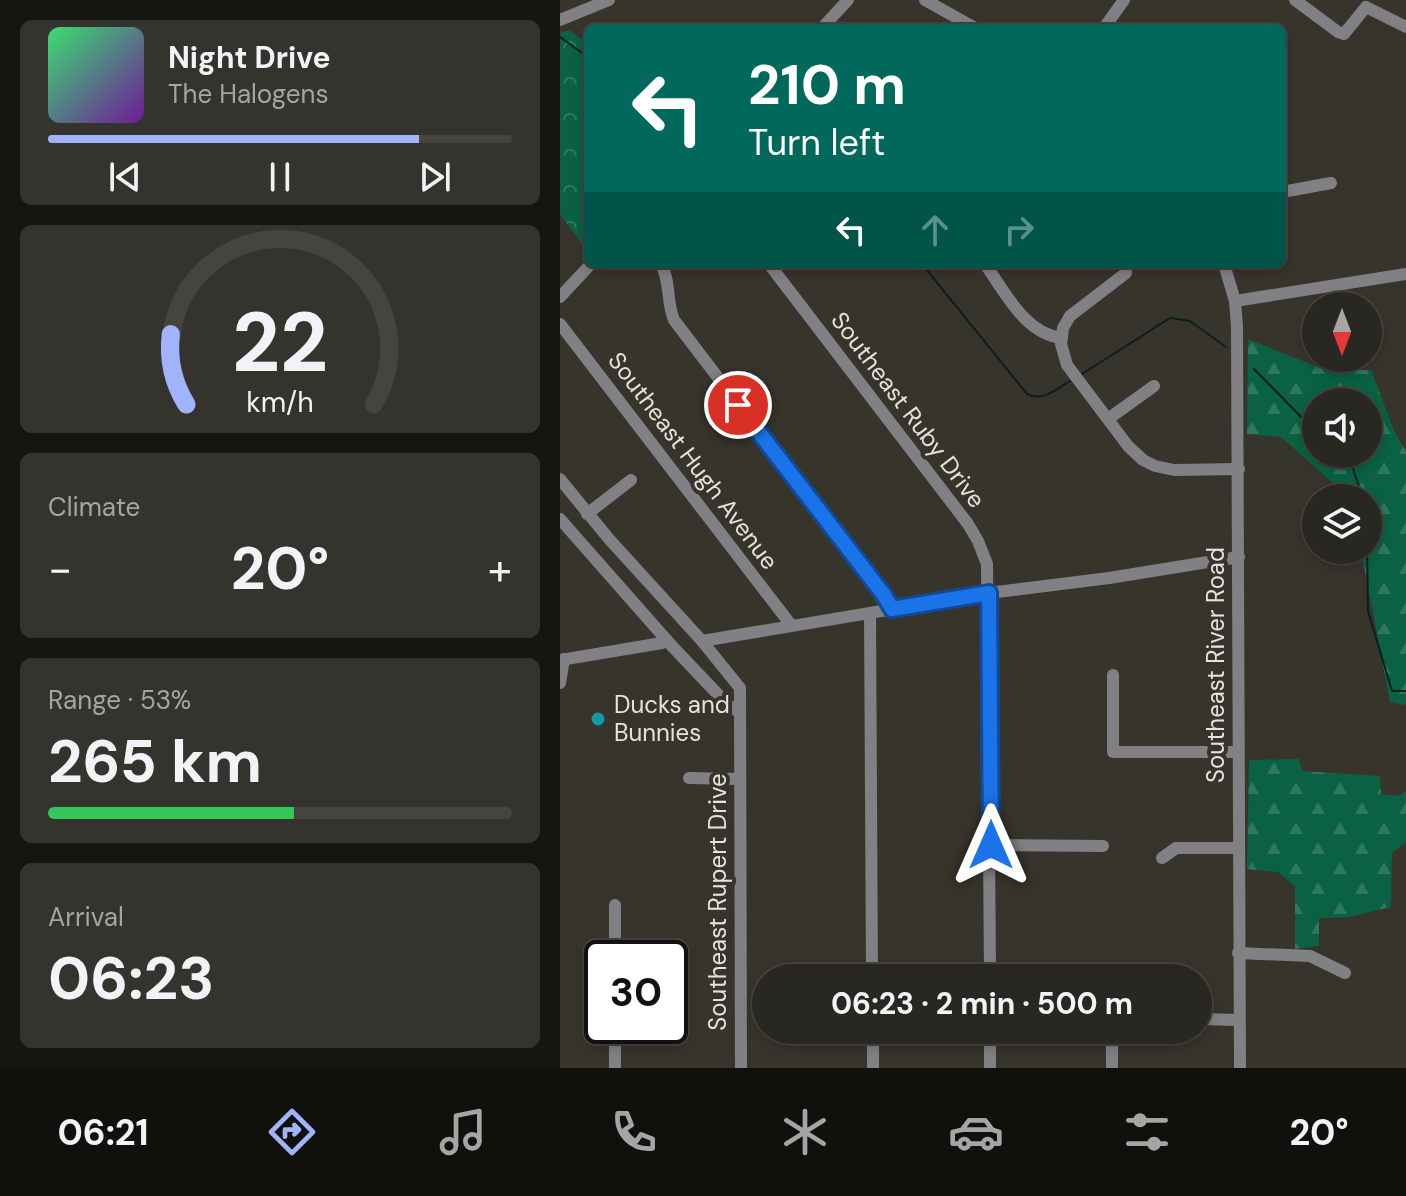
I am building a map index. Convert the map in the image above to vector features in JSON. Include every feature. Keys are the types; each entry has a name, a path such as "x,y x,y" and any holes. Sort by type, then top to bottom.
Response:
{"street":[{"path":"560,20 609,0"},
{"path":"826,24 848,0"},
{"path":"925,0 968,24"},
{"path":"1107,24 1124,0"},
{"path":"1295,0 1344,34 1366,7 1406,27"},
{"path":"1286,191 1331,183"},
{"path":"560,297 587,268"},
{"path":"663,268 674,320 892,609"},
{"name":"Southeast Ruby Drive","path":"772,268 968,524 987,564 990,964"},
{"path":"988,268 1029,323 1043,334 1062,338"},
{"name":"Southeast River Road","path":"1225,268 1235,301 1239,469 1237,848 1240,1068"},
{"path":"1125,269 1066,322 1062,351 1067,365 1133,452 1155,466 1174,470 1239,469"},
{"path":"1235,301 1406,274"},
{"name":"Southeast Hugh Avenue","path":"560,324 791,625"},
{"path":"1108,419 1154,386"},
{"path":"560,479 587,514 702,641 989,593 1239,557"},
{"path":"587,514 631,480"},
{"path":"560,519 666,639 727,704 739,712"},
{"path":"870,613 872,964"},
{"path":"560,683 562,660 662,643 666,639"},
{"name":"Southeast Rupert Drive","path":"702,641 740,688 741,1068"},
{"path":"1113,675 1113,752 1238,752"},
{"path":"689,778 739,779"},
{"path":"991,845 1103,846"},
{"path":"1162,858 1176,848 1237,848"},
{"path":"615,905 615,940"},
{"path":"1238,953 1310,956 1345,973"},
{"path":"1212,1019 1239,1020"},
{"path":"615,1044 615,1068"},
{"path":"873,1044 873,1068"},
{"path":"990,1044 990,1068"},
{"path":"1112,1044 1112,1068"}],"green space":[{"path":"569,30 584,41 584,247 560,214 560,33"},
{"path":"1248,339 1302,361 1302,372 1372,372 1378,388 1302,388 1302,456 1281,437 1247,434"},
{"path":"1382,399 1395,433 1406,451 1406,705 1390,702 1364,564 1382,564 1382,484 1334,484 1316,468 1382,468"},
{"path":"1299,759 1302,771 1380,776 1381,794 1400,796 1406,791 1406,842 1392,853 1391,907 1349,917 1319,918 1319,946 1295,949 1295,886 1278,872 1247,869 1249,760"}],"waterway":[{"path":"560,37 584,54"},
{"path":"925,268 1027,394 1044,396 1070,381"},
{"path":"1082,374 1170,318 1190,321 1226,347"},
{"path":"1254,369 1302,418"},
{"path":"1352,468 1358,484"},
{"path":"1367,564 1368,611 1392,691 1406,691"}],"place":[{"name":"Ducks and Bunnies","path":"598,719"}],"route":[{"path":"738,405 892,609 989,593 991,845"}]}
